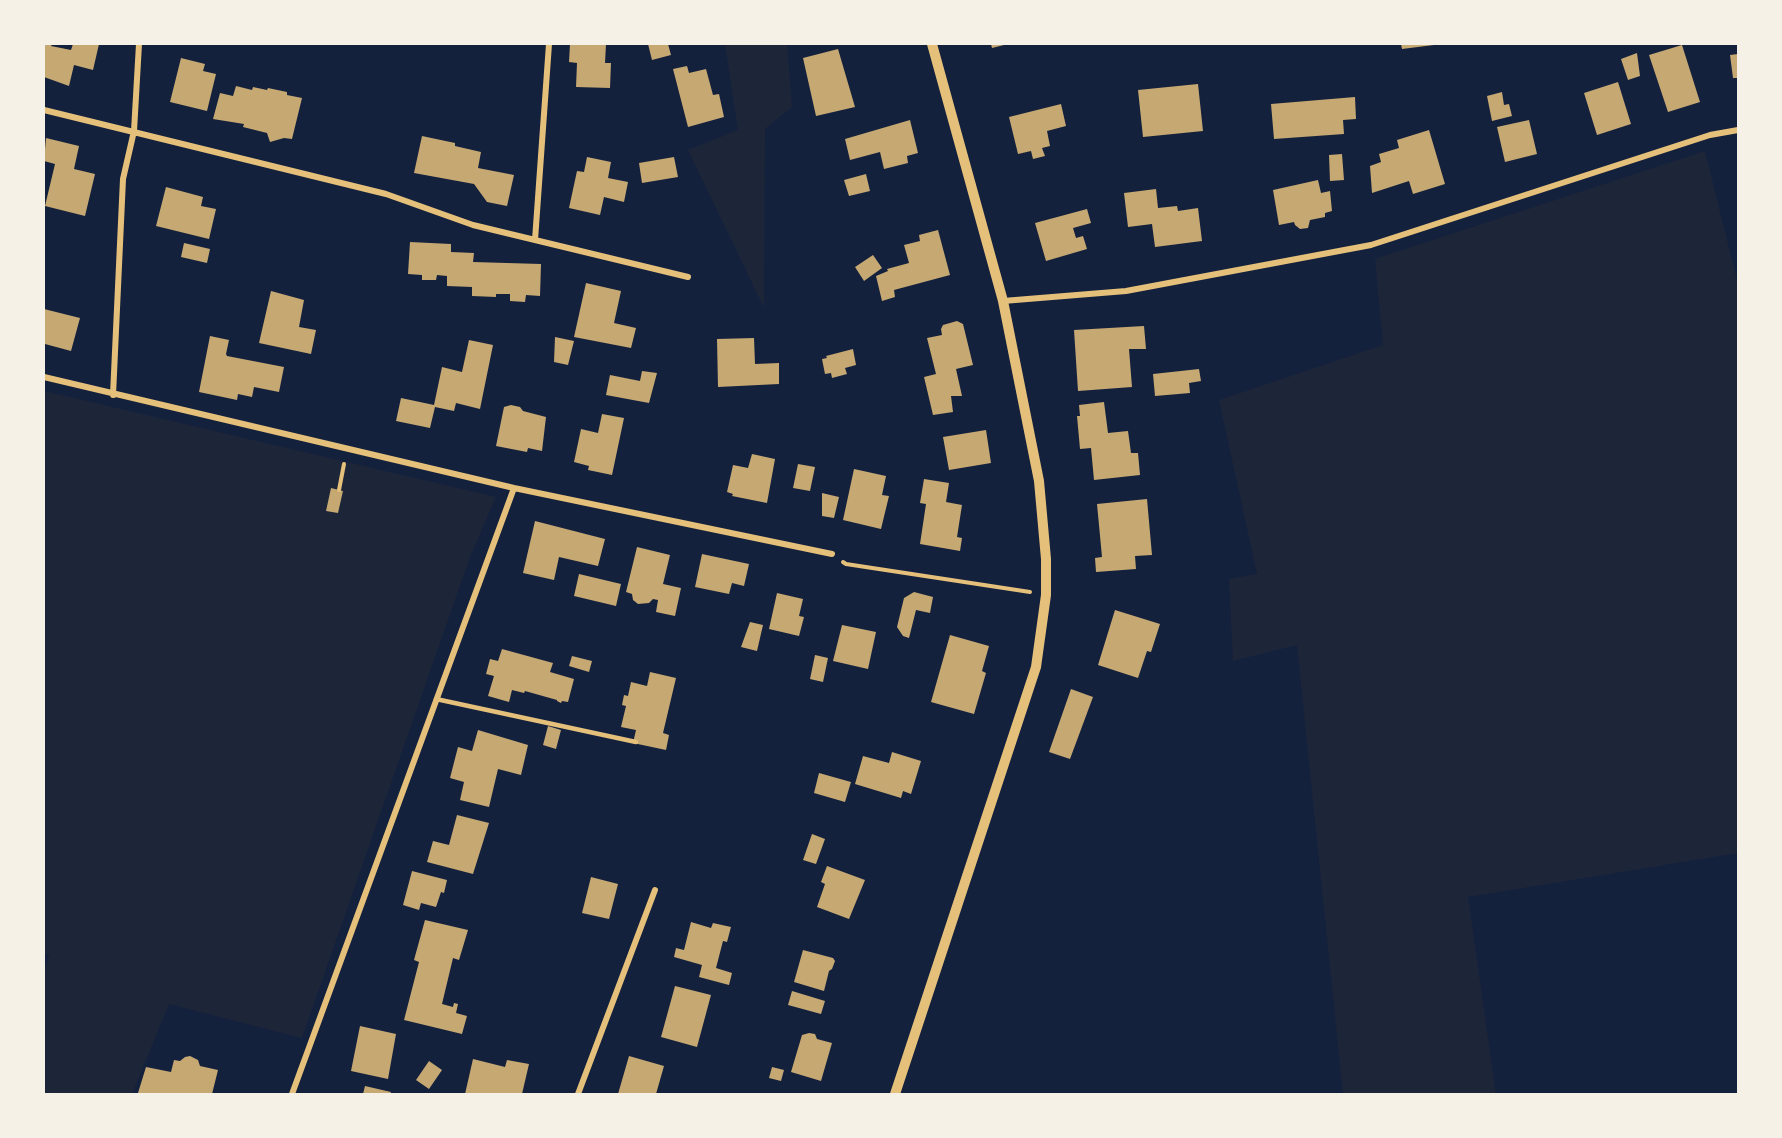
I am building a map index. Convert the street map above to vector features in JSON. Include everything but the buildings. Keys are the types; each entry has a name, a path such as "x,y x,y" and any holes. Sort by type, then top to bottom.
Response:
{"street":[{"path":"113,395 123,179 135,131 139,44"},
{"path":"535,240 549,44"},
{"path":"895,1095 1036,667 1046,595 1046,559 1039,481 1004,301 932,44"},
{"path":"44,110 386,194 473,225 688,277"},
{"path":"1004,301 1126,291 1371,245 1710,135 1738,130"},
{"path":"44,377 514,488 832,554"},
{"path":"292,1095 514,488"},
{"path":"578,1095 654,890"}],"lane":[{"path":"436,699 636,742"}],"path":[{"path":"339,490 347,449"},
{"path":"832,554 846,564 1046,595"}],"shaded area":[{"path":"725,44 787,44 792,107 765,129 764,308 688,150 738,130"},
{"path":"1705,151 1738,284 1738,853 1468,897 1496,1094 1343,1094 1297,645 1233,661 1229,579 1257,574 1219,400 1383,345 1375,259"},
{"path":"44,391 496,497 470,557 302,1038 169,1004 132,1094 44,1092 44,972 49,955 44,953"}]}
